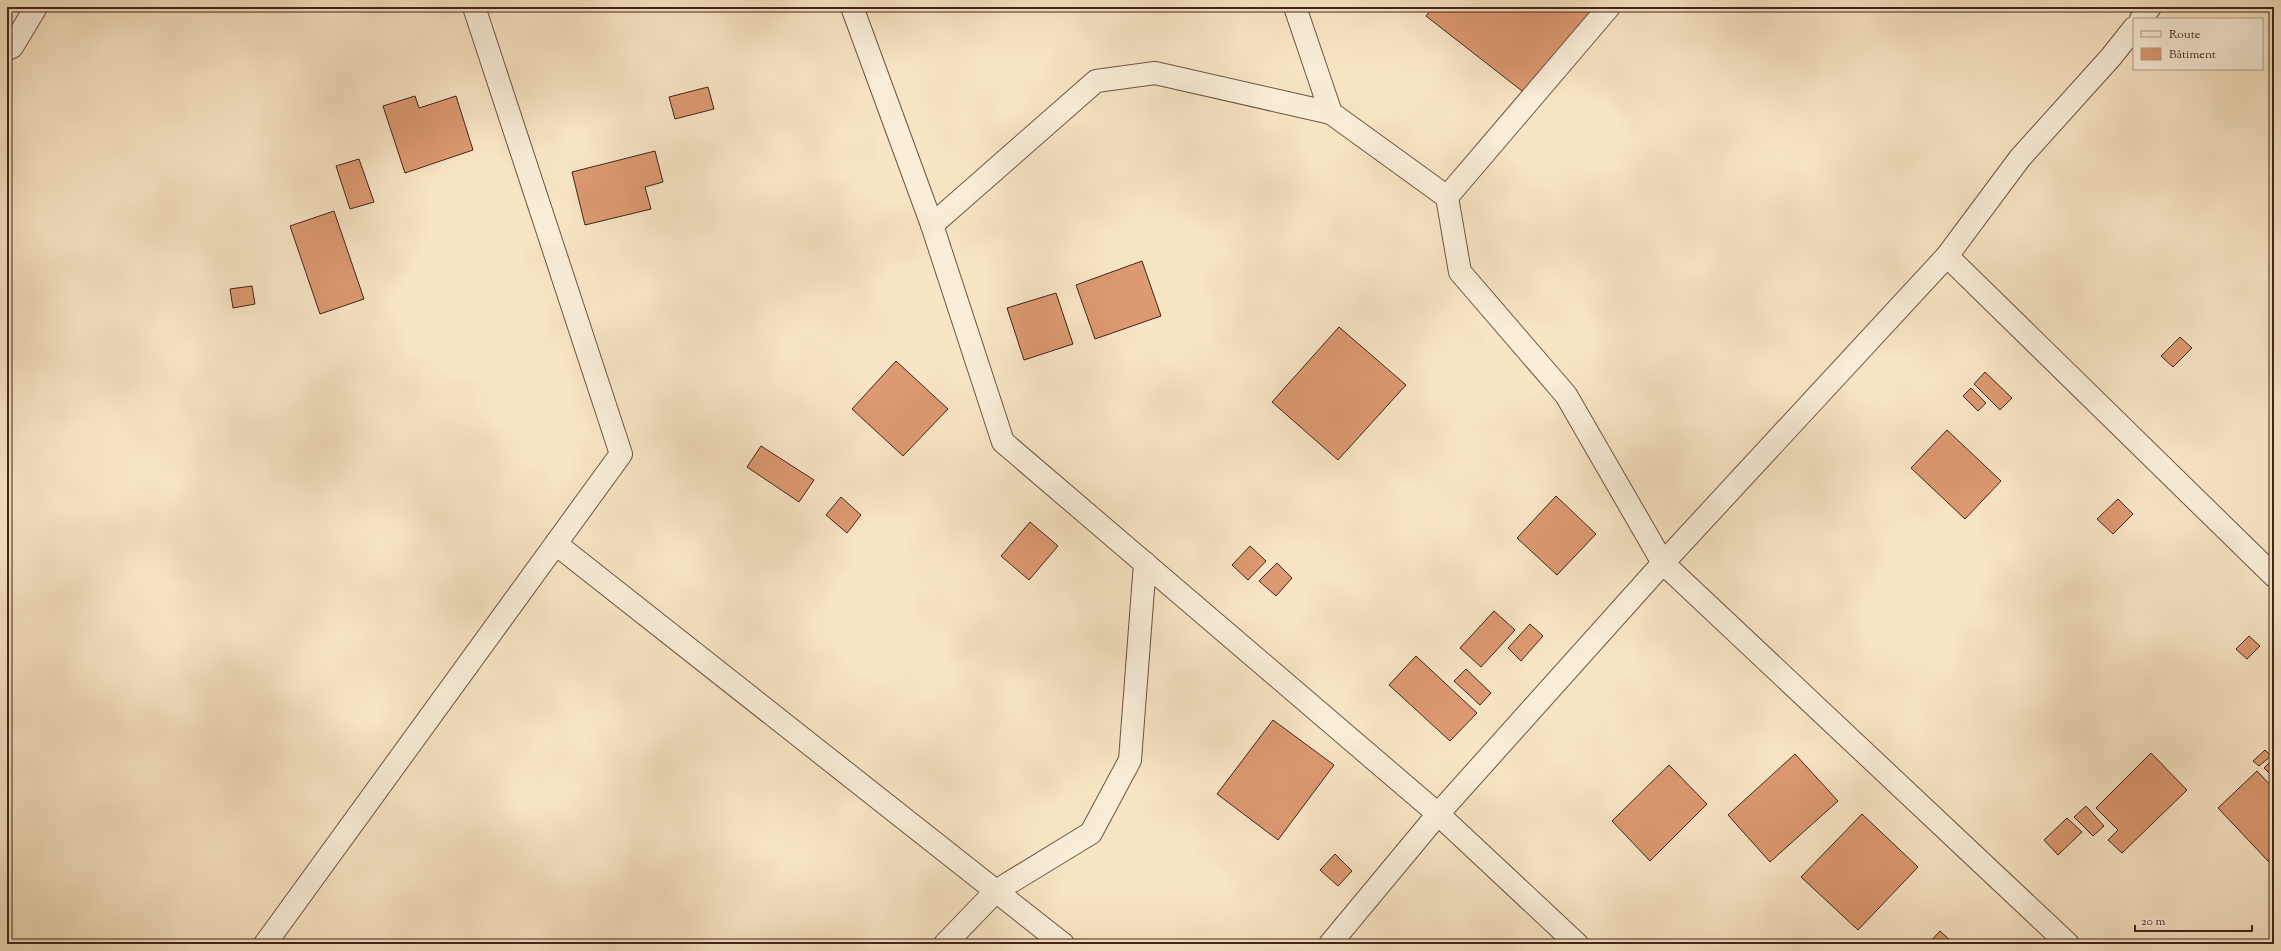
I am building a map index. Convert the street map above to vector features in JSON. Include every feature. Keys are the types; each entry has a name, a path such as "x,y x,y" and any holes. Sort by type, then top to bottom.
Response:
{"street":[{"path":"7,50 12,47 36,7"},
{"path":"265,944 621,454 474,7"},
{"path":"852,7 932,225 1003,442 1438,814 1577,944"},
{"path":"1295,7 1332,113"},
{"path":"1447,197 1609,7"},
{"path":"2142,18 2150,7"},
{"path":"1330,944 1438,814 1663,563 1947,256 2020,158 2111,57 2133,29"},
{"path":"932,225 1096,81 1155,73 1332,113 1447,197 1460,272 1566,395 1663,563 2068,944"},
{"path":"1947,256 2274,576"},
{"path":"556,544 1063,944"},
{"path":"945,944 996,891 1091,833 1130,760 1145,563"}],"building":[{"path":"1433,7 1592,7 1599,12 1531,98 1426,16"},
{"path":"708,87 714,109 675,119 669,97"},
{"path":"415,96 419,108 456,96 473,150 405,173 383,106"},
{"path":"655,151 663,182 645,187 651,209 585,225 572,172"},
{"path":"359,159 374,202 350,209 336,166"},
{"path":"334,211 364,299 320,314 290,226"},
{"path":"1142,261 1161,316 1095,339 1076,285"},
{"path":"252,286 255,304 233,308 230,289"},
{"path":"1056,293 1073,344 1024,360 1007,308"},
{"path":"1339,327 1406,385 1338,460 1272,402"},
{"path":"2180,337 2192,348 2173,367 2161,356"},
{"path":"896,361 948,409 903,456 852,409"},
{"path":"1985,372 2012,398 2000,410 1974,384"},
{"path":"1971,388 1986,403 1978,411 1963,396"},
{"path":"1947,430 2001,481 1965,519 1911,468"},
{"path":"761,446 814,480 799,502 747,467"},
{"path":"1556,496 1596,534 1557,575 1517,538"},
{"path":"841,497 861,515 847,533 826,515"},
{"path":"2118,499 2133,514 2113,534 2097,519"},
{"path":"1030,522 1058,546 1029,580 1001,556"},
{"path":"1250,546 1266,561 1248,580 1232,565"},
{"path":"1277,563 1292,578 1276,596 1259,581"},
{"path":"1494,611 1515,630 1481,667 1460,648"},
{"path":"1530,624 1543,636 1521,661 1508,648"},
{"path":"2249,636 2260,646 2247,659 2236,649"},
{"path":"1416,656 1477,713 1450,741 1389,685"},
{"path":"1466,669 1491,693 1480,705 1454,681"},
{"path":"1273,720 1334,765 1278,840 1217,794"},
{"path":"2265,750 2271,756 2259,766 2253,761"},
{"path":"2151,753 2187,790 2122,853 2108,840 2118,830 2096,808"},
{"path":"1795,754 1838,801 1770,862 1728,815"},
{"path":"2274,758 2274,778 2264,768"},
{"path":"1669,765 1707,804 1650,861 1612,821"},
{"path":"2257,771 2274,789 2274,857 2269,862 2218,808"},
{"path":"2086,806 2104,826 2093,836 2074,817"},
{"path":"1862,814 1918,867 1858,930 1801,877"},
{"path":"2067,818 2082,832 2058,855 2044,840"},
{"path":"1335,854 1352,871 1338,886 1320,870"},
{"path":"1940,931 1954,944 1928,944"}]}
